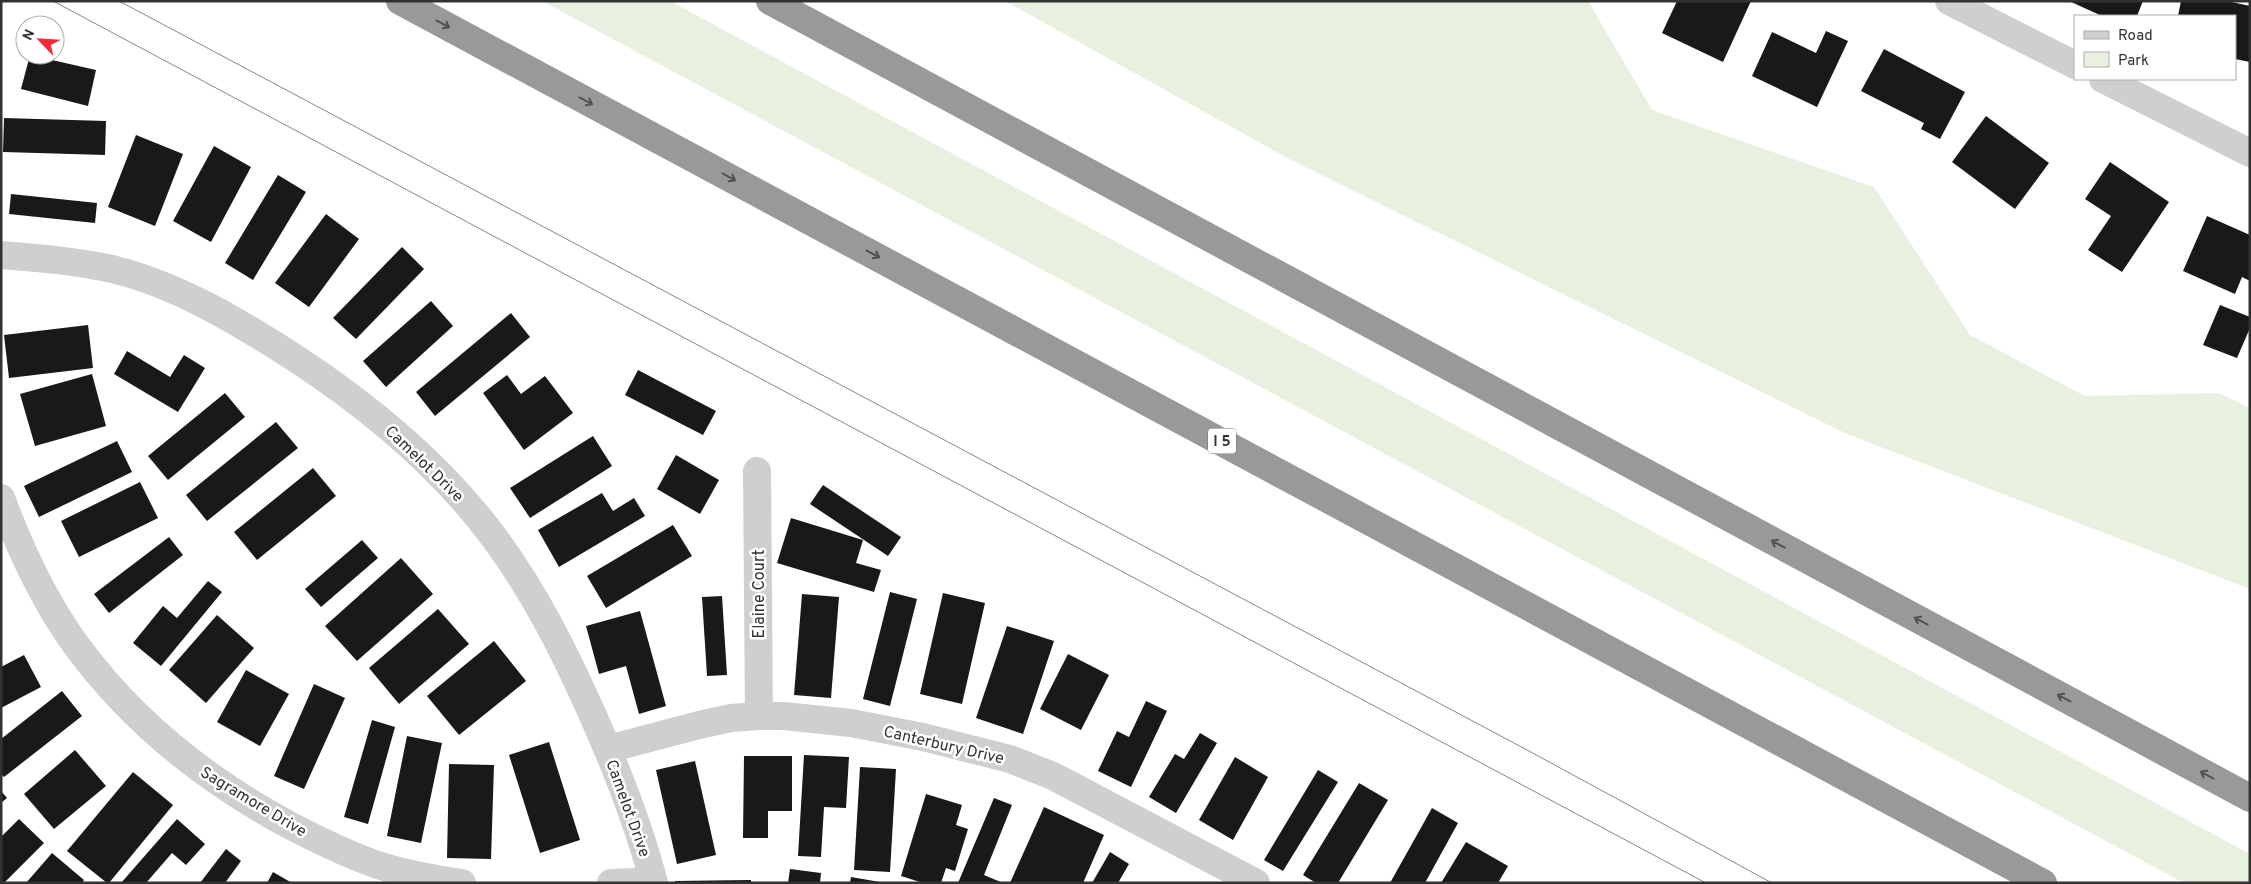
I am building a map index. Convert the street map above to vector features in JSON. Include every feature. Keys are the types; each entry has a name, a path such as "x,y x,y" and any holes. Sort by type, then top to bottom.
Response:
{"highway":[{"name":"I 5","path":"400,1 2043,883"},
{"path":"770,1 2250,798"}],"street":[{"path":"1949,1 2074,64"},
{"path":"2105,80 2250,153"},
{"name":"Camelot Drive","path":"1,255 58,259 114,270 187,296 286,352 338,388 388,426 435,469 464,501 513,565 535,600 561,649 608,749 644,846 654,882"},
{"name":"Elaine Court","path":"757,471 759,716"},
{"name":"Sagramore Drive","path":"1,498 36,580 69,634 108,684 160,737 232,792 336,848 397,870 462,883"},
{"name":"Canterbury Drive","path":"608,749 731,718 759,716 784,716 851,723 923,737 1010,760 1053,776 1256,883"},
{"path":"611,883 654,882"}],"green space":[{"path":"542,1 670,1 2250,854 2250,883 2184,883"},
{"path":"1005,1 1588,1 1652,110 1874,187 1970,335 2085,396 2218,393 2250,408 2250,589 1847,434 1289,159"}],"building":[{"path":"1677,1 1751,1 1723,62 1662,33"},
{"path":"2069,1 2143,1 2137,15 2100,15"},
{"path":"2181,1 2227,1 2250,6 2250,62 2236,59 2236,15 2178,15"},
{"path":"1826,31 1848,41 1817,107 1752,76 1772,32 1816,53"},
{"path":"1884,49 1965,92 1940,139 1921,129 1924,123 1861,91"},
{"path":"65,63 96,70 88,106 21,89 27,65 65,65"},
{"path":"1986,116 2049,163 2015,209 1952,162"},
{"path":"4,118 106,121 105,155 3,152"},
{"path":"136,135 183,154 155,226 108,207"},
{"path":"214,146 251,167 211,242 173,221"},
{"path":"2110,162 2169,202 2122,272 2088,250 2111,216 2085,199"},
{"path":"278,175 306,192 253,280 225,263"},
{"path":"11,194 97,203 95,223 9,214"},
{"path":"326,214 359,239 309,307 275,283"},
{"path":"2207,216 2250,235 2250,281 2242,277 2235,294 2183,271"},
{"path":"402,247 424,269 356,339 333,318"},
{"path":"431,301 453,326 386,387 363,361"},
{"path":"2220,305 2250,317 2250,328 2237,358 2203,345"},
{"path":"511,313 530,337 435,416 416,392"},
{"path":"88,325 93,368 9,378 4,335"},
{"path":"127,351 170,377 184,355 205,368 178,412 114,374"},
{"path":"638,370 716,411 703,435 625,395"},
{"path":"92,374 106,426 35,446 20,394"},
{"path":"507,375 521,394 545,376 573,413 524,450 483,393"},
{"path":"225,393 245,417 168,480 148,456"},
{"path":"276,422 298,448 207,521 186,495"},
{"path":"593,436 612,466 530,518 510,488"},
{"path":"117,441 132,472 39,517 24,486"},
{"path":"676,455 719,480 700,514 657,489"},
{"path":"313,468 336,496 257,560 234,532"},
{"path":"140,482 158,518 79,557 61,521"},
{"path":"823,485 901,537 888,556 810,504"},
{"path":"602,493 613,511 634,498 645,516 559,567 538,530"},
{"path":"791,518 863,540 856,563 881,570 874,592 777,563"},
{"path":"673,525 692,556 606,608 587,576"},
{"path":"169,537 183,555 109,613 94,594"},
{"path":"362,540 378,558 321,607 305,589"},
{"path":"401,558 433,594 357,661 325,626"},
{"path":"208,581 222,592 161,666 133,643 163,606 177,618"},
{"path":"890,592 917,599 890,706 863,699"},
{"path":"943,593 985,603 962,704 920,694"},
{"path":"802,594 839,597 831,698 794,695"},
{"path":"722,596 727,675 707,676 702,597"},
{"path":"438,609 469,644 399,704 369,668"},
{"path":"640,611 666,706 639,714 626,666 599,674 586,626"},
{"path":"217,615 254,648 206,703 169,670"},
{"path":"1007,626 1054,641 1023,734 976,718"},
{"path":"494,641 526,681 459,735 427,696"},
{"path":"1068,654 1109,675 1081,730 1040,709"},
{"path":"24,655 41,687 1,708 1,667"},
{"path":"246,670 289,694 260,746 217,722"},
{"path":"314,684 345,698 304,789 274,776"},
{"path":"62,691 82,716 4,777 1,774 1,739"},
{"path":"1146,701 1167,711 1131,787 1098,771 1117,731 1129,737"},
{"path":"372,720 395,727 368,824 344,817"},
{"path":"1200,733 1217,743 1176,813 1149,797 1175,754 1184,759"},
{"path":"407,736 442,743 421,843 387,836"},
{"path":"549,742 580,840 540,853 509,755"},
{"path":"75,750 106,786 54,829 24,794"},
{"path":"804,755 849,757 846,808 824,807 821,857 798,856"},
{"path":"744,756 792,756 792,811 768,811 768,838 743,838"},
{"path":"1235,757 1268,777 1233,840 1199,820"},
{"path":"695,761 716,855 677,864 656,770"},
{"path":"449,764 494,765 491,859 447,858"},
{"path":"860,767 896,769 890,872 854,870"},
{"path":"1318,770 1338,782 1283,871 1264,860"},
{"path":"133,772 173,805 109,883 107,883 67,851"},
{"path":"1359,783 1388,800 1338,883 1316,883 1303,875"},
{"path":"1,791 7,798 1,803"},
{"path":"926,794 962,805 956,825 968,829 955,871 946,868 941,883 923,883 901,876"},
{"path":"994,798 1012,805 984,875 1003,883 958,883"},
{"path":"1044,807 1104,835 1083,883 1010,883"},
{"path":"1432,808 1458,823 1425,883 1390,883"},
{"path":"19,819 44,843 4,883 1,883 1,837"},
{"path":"177,819 205,844 186,865 172,853 146,883 121,883"},
{"path":"1466,842 1508,866 1498,883 1441,883"},
{"path":"226,849 241,861 225,883 200,883"},
{"path":"1110,852 1129,864 1118,883 1092,883"},
{"path":"52,853 84,880 82,883 26,883"},
{"path":"790,869 821,873 820,883 788,883"},
{"path":"273,872 292,883 267,883"},
{"path":"851,877 880,882 880,883 850,883"},
{"path":"751,880 751,883 675,883 675,881"}],"tram line":[{"path":"53,1 1706,883"},
{"path":"119,1 1529,751 1772,883"}]}
